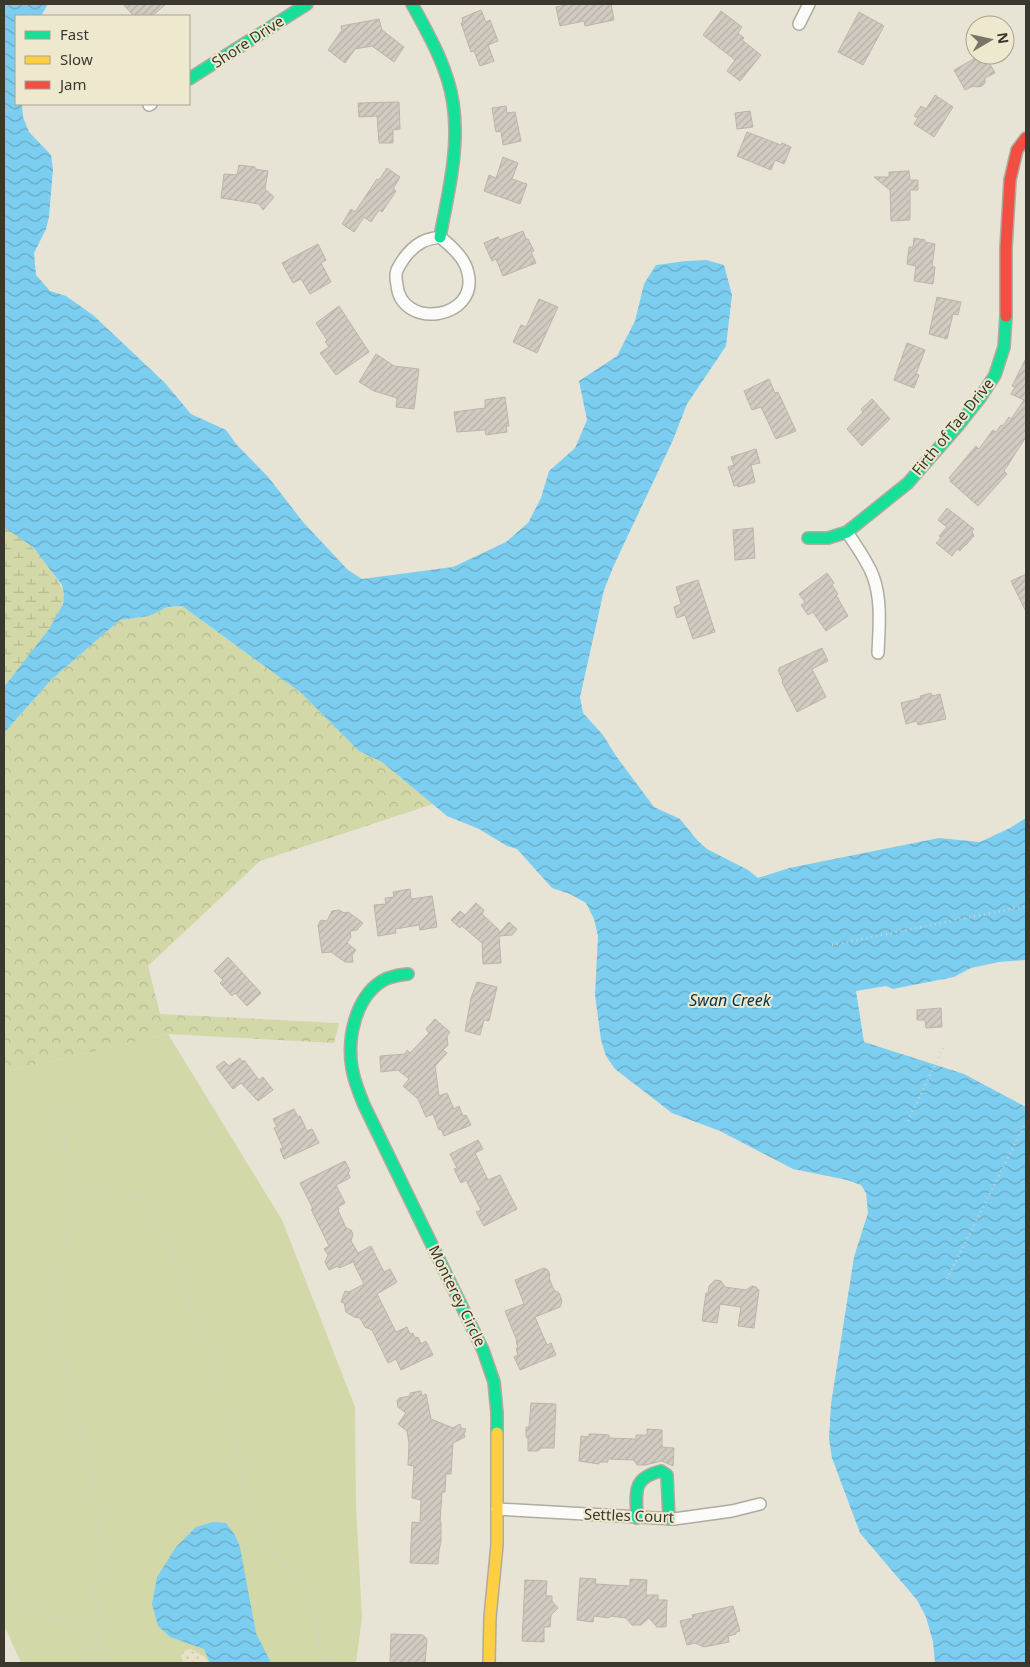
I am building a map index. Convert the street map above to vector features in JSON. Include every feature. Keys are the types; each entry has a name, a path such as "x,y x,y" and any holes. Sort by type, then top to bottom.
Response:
{"street":[{"name":"Shore Drive","path":"190,79 308,4"},
{"path":"412,4 438,54 450,88 453,104 453,153 440,237"},
{"path":"799,24 809,4"},
{"name":"Firth of Tae Drive","path":"808,538 825,538 841,535 890,499 908,483 957,427 995,376 1004,347 1006,332 1006,248 1010,180 1017,150 1026,138"},
{"path":"440,237 462,260 468,272 469,287 464,300 453,309 439,314 420,313 406,306 397,293 395,273 406,255 422,241 440,237"},
{"path":"847,532 866,561 873,576 879,600 878,653"},
{"name":"Monterey Circle","path":"408,974 386,979 376,985 364,1000 355,1020 351,1037 352,1070 357,1090 364,1106 483,1350 494,1382 497,1413 497,1545 490,1617 489,1663"},
{"path":"637,1518 636,1493 638,1482 643,1476 661,1472 667,1475 669,1519"},
{"name":"Settles Court","path":"497,1509 669,1519 732,1511 760,1504"}],"path":[{"path":"832,945 1026,906"},
{"path":"908,1121 943,1048"},
{"path":"66,1149 48,1115 52,1108 60,1106 68,1113 68,1129 64,1141 82,1192"},
{"path":"947,1279 1026,1122"},
{"path":"82,1192 103,1189 122,1190 140,1199 158,1223 207,1349 233,1425 248,1509 260,1536 316,1603 321,1663"},
{"path":"82,1192 76,1202 57,1281 56,1308 65,1366 87,1458 103,1553 103,1566 92,1591 100,1624 96,1644 96,1663"},
{"path":"4,1584 28,1607 80,1627 96,1655"}],"green space":[{"path":"4,527 26,541 35,550 56,577 64,594 57,616 49,629 4,687"},
{"path":"182,606 300,692 359,751 382,762 433,804 260,861 148,966 160,1014 339,1023 334,1043 168,1034 4,1072 4,733 51,680 120,620 149,616 167,607"},
{"path":"168,1034 282,1220 355,1407 356,1506 362,1617 356,1663 21,1663 4,1625 4,1072"}],"sand":[{"path":"191,1649 205,1657 209,1663 184,1663 181,1656 186,1650"}],"water":[{"name":"Swan Creek","path":"4,4 48,4 42,15 15,15 15,105 22,105 23,117 29,132 51,155 53,169 49,217 46,229 34,253 36,275 50,291 66,296 93,315 165,383 191,414 226,430 236,444 269,478 303,522 348,570 362,579 453,567 506,542 528,523 541,498 549,471 575,448 587,420 579,381 617,356 635,321 644,284 656,265 706,260 724,265 732,295 726,346 687,404 673,440 604,590 580,697 583,713 603,735 616,756 654,807 680,819 707,849 748,870 758,878 789,868 939,838 980,842 1026,818 1026,960 999,962 971,968 954,977 893,989 886,986 856,991 864,1042 964,1074 1026,1107 1026,1663 935,1663 933,1642 926,1617 917,1600 860,1533 832,1458 829,1439 831,1404 854,1257 868,1213 866,1193 861,1185 847,1180 793,1169 720,1131 672,1113 615,1069 606,1056 601,1040 595,995 598,936 594,919 586,903 570,894 552,888 517,849 507,846 479,829 447,816 382,762 359,751 300,692 182,606 167,607 149,616 120,620 51,680 4,733 4,687 49,629 63,604 64,594 62,585 33,547 4,527"},
{"path":"213,1522 226,1523 235,1535 240,1547 256,1633 271,1663 210,1663 204,1649 170,1637 158,1626 152,1604 157,1577 176,1547 196,1527"}],"building":[{"path":"123,4 166,4 153,15 133,15"},
{"path":"570,4 611,4 614,20 585,26 584,21 560,26 556,7"},
{"path":"481,10 486,22 490,20 498,41 488,45 494,61 480,66 474,51 471,52 461,23 463,22 462,18"},
{"path":"721,11 742,27 738,33 744,38 742,40 761,55 740,81 727,71 735,60 703,35"},
{"path":"859,12 884,26 863,65 838,52"},
{"path":"379,19 382,30 404,47 394,62 372,46 355,49 345,63 328,50 342,30 341,26"},
{"path":"965,64 991,65 995,73 985,78 985,83 982,86 973,86 965,90 954,70"},
{"path":"935,95 953,107 934,137 914,124 918,118 914,116 921,106 926,109"},
{"path":"399,102 400,129 393,130 393,143 379,143 377,116 359,117 358,103"},
{"path":"506,106 507,113 515,112 521,141 503,145 501,131 496,132 492,108"},
{"path":"750,111 753,127 737,129 735,113"},
{"path":"747,132 791,147 784,164 775,160 771,170 737,156"},
{"path":"503,157 518,163 512,179 527,184 520,204 484,191 489,175 496,178"},
{"path":"239,165 268,171 265,189 274,197 263,210 259,204 221,198 224,174 237,175"},
{"path":"387,168 400,177 393,189 396,191 382,212 379,210 371,222 364,217 354,232 342,224 351,209 355,212 377,179 379,180"},
{"path":"909,171 910,180 918,180 918,190 910,190 910,220 891,221 890,190 874,177 889,177 889,172"},
{"path":"523,231 534,251 531,252 536,263 503,276 496,259 492,261 484,243 498,237 500,240"},
{"path":"914,238 935,244 932,266 935,267 933,284 914,281 916,266 907,264 909,247 913,247"},
{"path":"318,244 326,260 321,263 331,282 310,294 301,279 293,283 282,263"},
{"path":"937,297 961,302 958,315 953,314 947,339 929,334"},
{"path":"539,299 558,307 537,353 513,342 521,325 526,327"},
{"path":"339,306 369,352 336,375 320,353 329,347 325,342 327,340 316,323"},
{"path":"907,343 925,350 916,374 919,375 914,388 894,380"},
{"path":"376,354 394,366 419,369 414,409 396,407 397,398 374,391 359,382"},
{"path":"1026,358 1026,437 1004,471 1007,474 978,506 949,478 976,446 979,449 993,430 996,432 1009,417 1011,419 1024,400 1011,394 1015,387 1012,386"},
{"path":"769,379 775,393 778,392 796,431 776,439 761,407 752,410 744,391"},
{"path":"505,397 509,426 506,426 507,432 486,435 485,430 457,432 454,412 485,408 485,400"},
{"path":"872,399 890,419 862,446 847,429 863,412 861,409"},
{"path":"756,449 760,463 751,465 755,482 738,487 737,485 734,486 728,467 734,465 731,457"},
{"path":"947,508 974,529 972,532 974,536 960,551 957,549 952,556 936,543 947,527 938,520"},
{"path":"753,528 755,558 735,560 733,530"},
{"path":"827,573 834,583 832,585 838,594 836,595 848,616 826,631 813,612 808,615 801,605 805,602 799,594"},
{"path":"1026,574 1026,612 1011,581"},
{"path":"698,580 715,632 693,639 685,615 677,618 674,607 681,604 676,587"},
{"path":"822,648 828,661 812,669 826,697 797,712 778,670"},
{"path":"931,693 932,696 940,694 946,719 918,725 917,721 906,724 901,703 921,698 920,696"},
{"path":"410,889 411,899 432,896 437,927 420,930 419,925 395,929 396,933 378,936 374,905 386,904 385,898 394,897 393,892"},
{"path":"476,903 484,910 482,914 499,930 499,933 509,922 517,929 512,935 499,936 501,963 483,964 482,943 462,926 460,928 451,920 460,911 465,915"},
{"path":"339,910 344,913 348,912 363,923 357,930 350,931 351,937 347,943 356,950 352,955 353,962 345,962 331,952 322,953 318,925 321,920 327,921 332,911"},
{"path":"228,957 261,993 247,1006 235,993 232,996 220,983 223,980 214,971"},
{"path":"477,982 497,987 489,1021 484,1020 480,1035 465,1031 471,998"},
{"path":"941,1008 942,1027 926,1028 925,1020 917,1020 917,1010"},
{"path":"435,1019 450,1032 447,1036 448,1045 443,1050 447,1053 435,1066 439,1096 447,1093 454,1109 459,1106 463,1116 466,1115 471,1125 444,1136 441,1129 439,1130 433,1114 426,1117 418,1099 403,1086 409,1079 398,1070 381,1072 380,1060 380,1056 405,1054 407,1050 410,1053 429,1033 426,1029"},
{"path":"240,1058 242,1062 244,1060 259,1080 263,1077 273,1090 258,1101 241,1083 233,1089 216,1067 224,1061 229,1066"},
{"path":"294,1109 298,1117 300,1116 307,1131 312,1129 319,1143 284,1159 280,1149 283,1148 274,1128 277,1127 273,1119"},
{"path":"478,1140 483,1149 475,1153 488,1180 500,1175 517,1209 484,1226 476,1212 481,1210 466,1180 461,1183 454,1169 457,1168 450,1154"},
{"path":"345,1161 350,1171 348,1172 350,1178 336,1185 345,1203 338,1207 338,1210 346,1228 351,1230 353,1234 351,1241 358,1253 371,1246 384,1272 390,1269 397,1282 377,1294 396,1332 407,1327 410,1334 413,1333 415,1338 418,1337 421,1344 426,1341 433,1355 401,1370 396,1359 388,1363 372,1330 365,1327 360,1318 346,1312 344,1303 341,1302 345,1291 349,1292 364,1284 354,1264 355,1261 329,1270 325,1262 328,1255 324,1249 329,1246 300,1183"},
{"path":"544,1268 548,1270 554,1290 559,1293 562,1301 560,1307 535,1317 547,1345 551,1343 556,1355 520,1370 514,1357 518,1355 517,1341 505,1311 524,1304 515,1280"},
{"path":"715,1280 721,1281 725,1287 746,1290 752,1286 759,1290 754,1328 738,1326 741,1307 720,1304 717,1323 702,1321 706,1293 708,1293 709,1286"},
{"path":"421,1391 422,1396 426,1394 431,1419 453,1428 460,1424 461,1428 466,1429 465,1437 453,1443 451,1474 446,1474 445,1492 442,1492 441,1542 438,1564 410,1563 412,1522 420,1523 421,1500 412,1498 414,1466 408,1465 409,1443 407,1431 398,1424 406,1413 398,1407 397,1401 399,1398 410,1396 410,1393"},
{"path":"531,1403 556,1404 554,1448 528,1451 526,1427 529,1427"},
{"path":"647,1429 662,1430 662,1447 674,1448 673,1466 662,1461 637,1465 634,1460 608,1459 608,1462 599,1462 599,1464 579,1461 581,1436 589,1437 589,1434 594,1434 609,1435 609,1438 636,1439 636,1435 647,1435"},
{"path":"580,1578 596,1579 595,1584 630,1586 630,1579 647,1580 646,1595 658,1595 658,1600 667,1600 666,1627 657,1627 649,1618 641,1625 632,1625 626,1618 611,1616 609,1618 594,1616 593,1622 577,1620"},
{"path":"525,1580 547,1581 546,1596 552,1596 552,1601 558,1608 551,1615 550,1627 544,1627 544,1642 522,1641"},
{"path":"733,1606 740,1631 728,1636 729,1642 704,1647 695,1643 687,1645 680,1621 693,1618 692,1615"},
{"path":"391,1634 423,1635 427,1639 425,1663 390,1663"}],"traffic: fast":[{"path":"190,78 307,4"},
{"path":"412,4 442,64 453,103 455,120 454,154 440,237"},
{"path":"808,538 828,538 847,532 908,483 957,427 995,375 1004,347 1006,316"},
{"path":"408,974 382,981 373,988 359,1008 352,1032 351,1057 353,1073 364,1105 483,1350 494,1382 497,1433"},
{"path":"637,1518 636,1501 640,1482 652,1474 661,1471 667,1475 669,1519"}],"traffic: slow":[{"path":"489,1663 490,1617 497,1545 497,1433"}],"traffic: jam":[{"path":"1006,316 1006,248 1010,180 1017,150 1026,138"}]}
